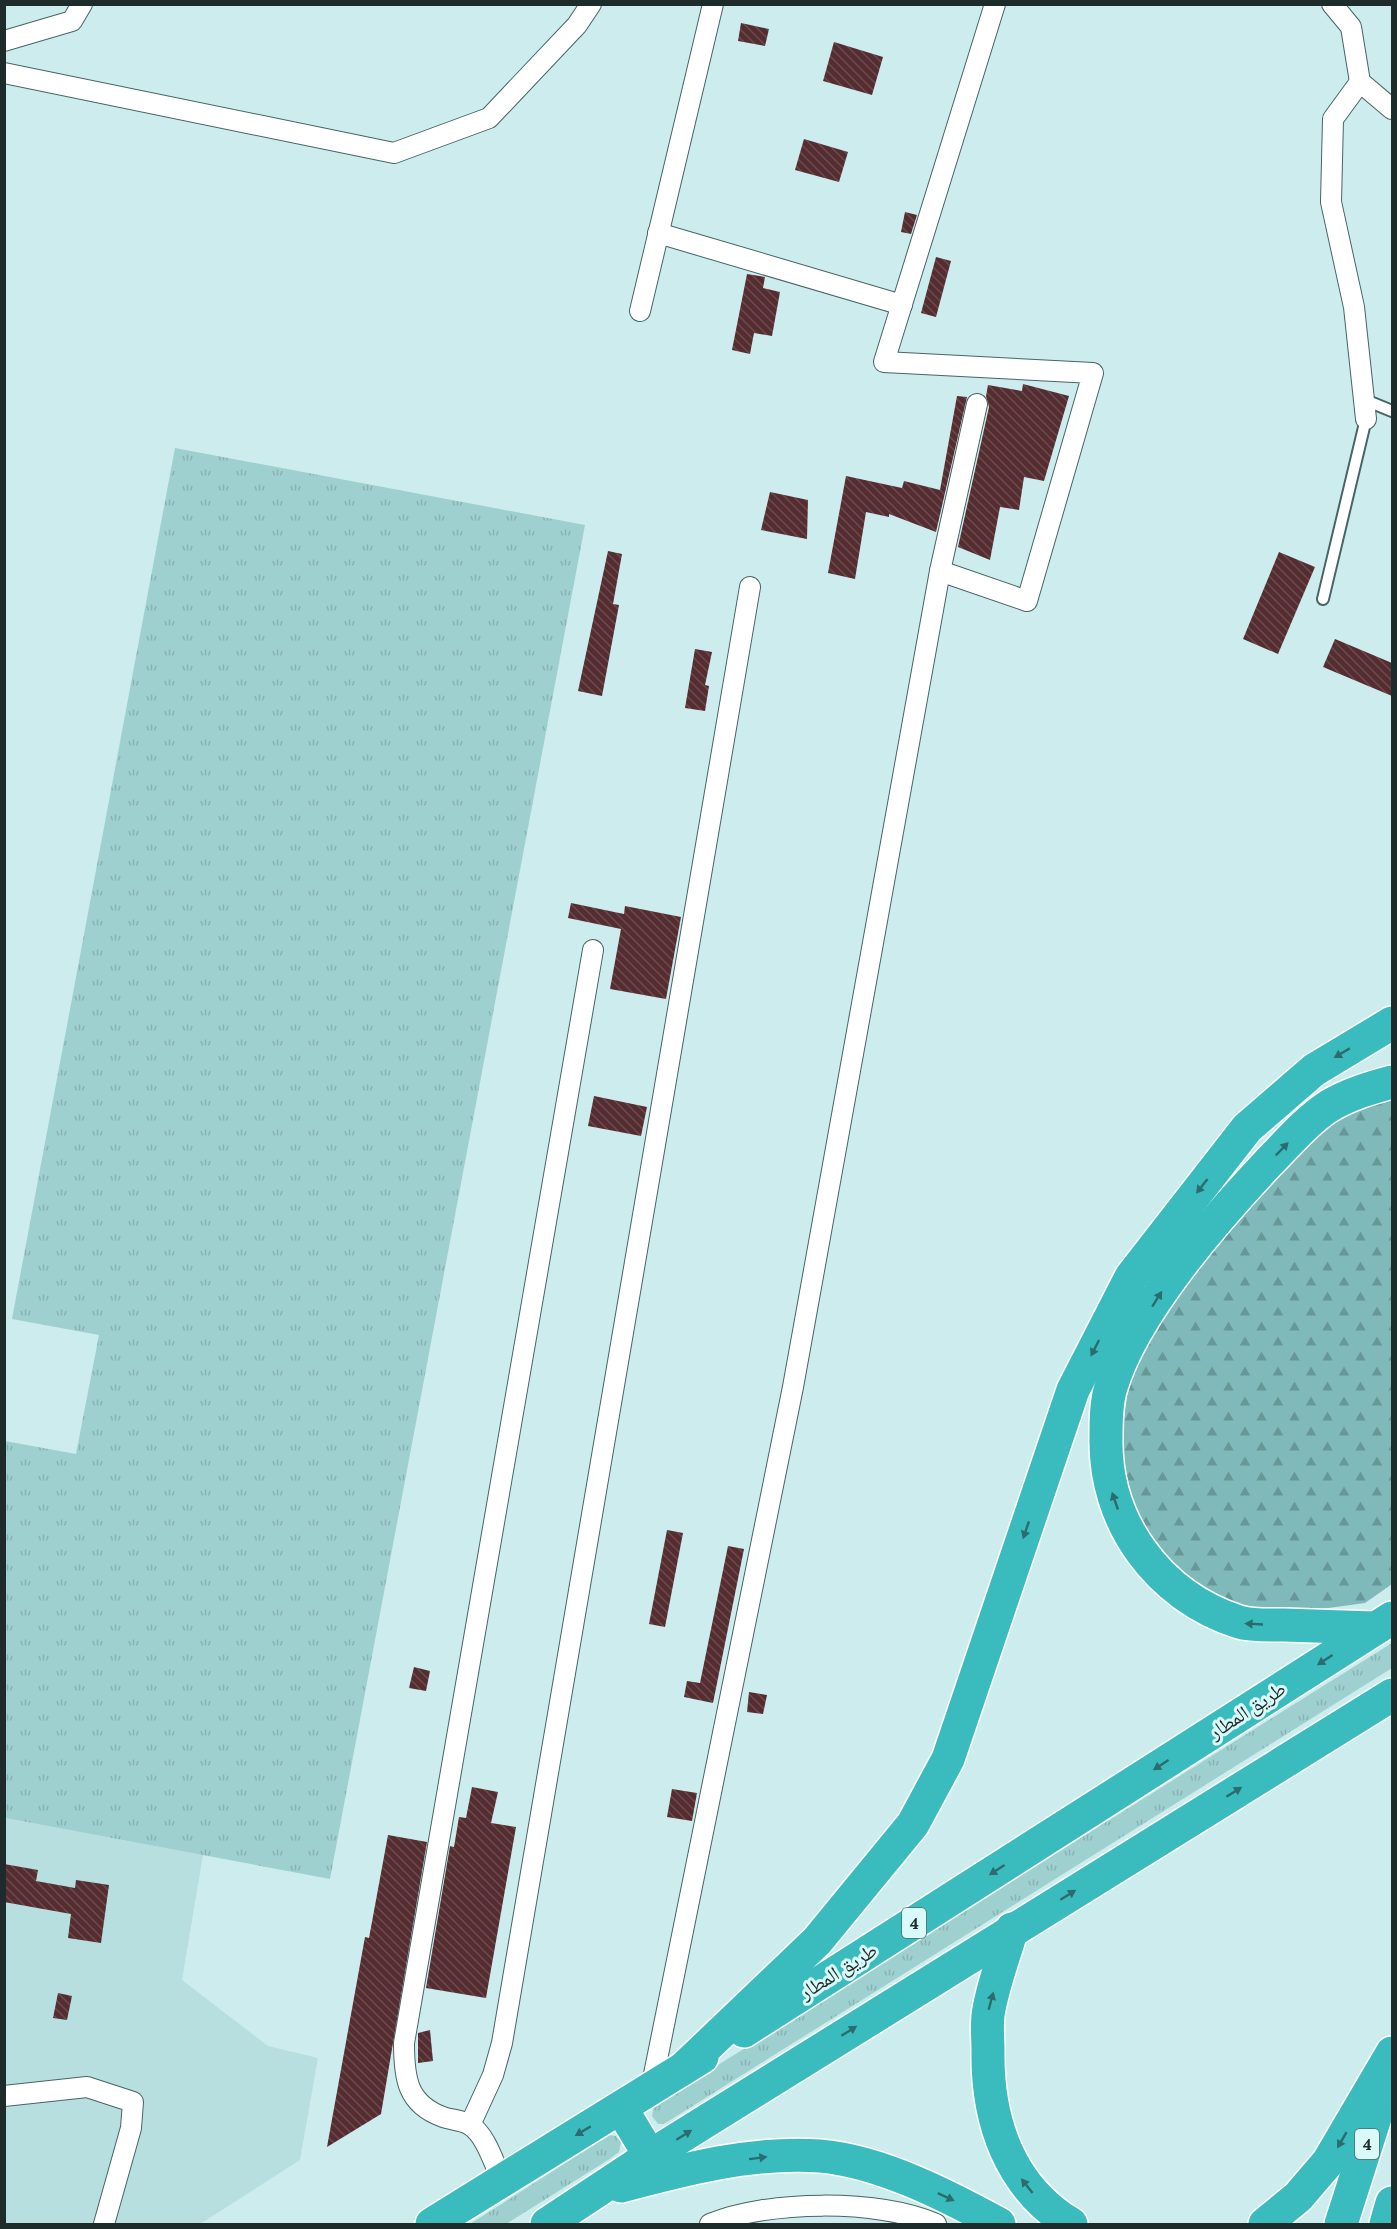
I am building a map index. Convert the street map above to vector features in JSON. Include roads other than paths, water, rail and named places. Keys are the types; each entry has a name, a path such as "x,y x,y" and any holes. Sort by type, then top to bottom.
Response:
{"highway":[{"path":"684,2068 817,1941 914,1824 948,1759 1073,1390 1131,1277 1247,1128 1314,1070 1392,1023"},
{"path":"1384,1623 1241,1623 1201,1606 1153,1568 1135,1545 1110,1487 1105,1456 1106,1422 1111,1388 1132,1339 1162,1291 1231,1202 1302,1128 1328,1107 1360,1091 1392,1082"},
{"name":"طريق المطار","path":"432,2224 621,2108 1384,1623"},
{"path":"548,2224 599,2193 650,2156 1012,1929 1392,1695"},
{"path":"1012,1929 988,2011 987,2075 993,2116 1006,2153 1025,2187 1044,2205 1071,2224"},
{"path":"1265,2224 1298,2197 1328,2162 1392,2053"},
{"name":"4","path":"1341,2224 1392,2063"},
{"path":"621,2108 650,2156"},
{"path":"599,2193 690,2167 784,2155 822,2156 911,2181 999,2224"},
{"path":"1386,2224 1392,2203"}],"street":[{"path":"4,41 72,21 82,4"},
{"path":"4,73 394,153 489,118 577,25 591,4"},
{"path":"640,311 713,4"},
{"path":"940,571 1027,601 1093,373 884,362 995,4"},
{"path":"1332,4 1351,27 1360,82 1392,109"},
{"path":"1360,82 1333,119 1331,202 1354,307 1366,419"},
{"path":"658,233 902,305"},
{"path":"651,2089 795,1375 940,571 977,404"},
{"path":"470,2125 493,2075 502,2043 750,587"},
{"path":"502,2180 483,2140 470,2125 427,2111 413,2096 404,2074 404,2043 593,950"},
{"path":"4,2096 87,2087 133,2102 131,2128 104,2224"},
{"path":"710,2224 725,2218 803,2205 847,2206 936,2224"}],"lane":[{"path":"1323,599 1370,402 1392,411"}]}
